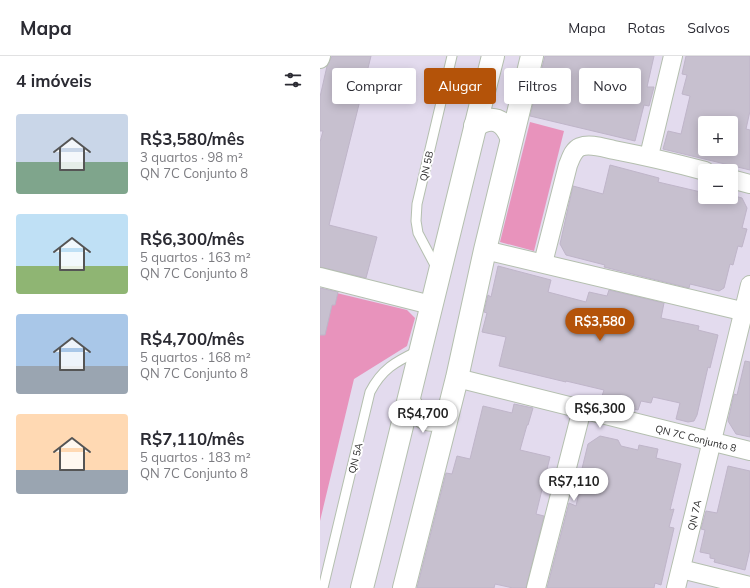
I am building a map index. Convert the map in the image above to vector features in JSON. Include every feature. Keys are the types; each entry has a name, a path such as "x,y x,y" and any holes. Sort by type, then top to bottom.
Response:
{"main road":[{"path":"362,588 493,56"},
{"path":"404,588 457,378 511,138 532,56"},
{"path":"475,126 482,121 494,120 503,124 511,138"},
{"path":"409,401 412,408 420,416 432,420 439,418 448,410"}],"street":[{"path":"649,156 673,56"},
{"path":"544,263 568,165 572,154 577,149 582,146 593,146 649,156 698,170"},
{"path":"738,180 750,184"},
{"path":"485,250 747,312"},
{"path":"320,277 431,305"},
{"name":"QN 7A","path":"676,588 711,441 747,312 750,285"},
{"name":"QN 7C Conjunto 8","path":"457,378 750,451"},
{"path":"536,588 582,409"},
{"path":"681,569 750,586"}],"lane":[{"name":"QN 5B","path":"439,273 418,233 416,221 417,204 452,56"},
{"name":"QN 5A","path":"323,588 370,392 377,379 384,372 400,360 420,351"}],"shaded area":[{"path":"530,122 564,131 534,251 500,242"},
{"path":"320,289 407,310 415,318 407,346 354,379 320,521"}],"building":[{"path":"332,56 371,56 368,68 332,68 332,104 359,104 329,225 377,237 366,278 320,267 320,142 323,131 320,131 320,97 327,66"},
{"path":"545,56 654,56 647,87 654,87 649,106 644,105 635,141 530,116 533,104 571,104 571,68 542,68"},
{"path":"686,56 750,56 750,111 746,129 750,130 750,170 738,167 738,164 725,164 663,149 668,131 681,134 690,96 682,94 687,75 682,74"},
{"path":"610,165 659,178 658,182 698,191 698,204 738,204 738,197 742,198 747,208 742,228 747,229 742,247 738,246 733,265 730,264 724,288 719,291 690,284 689,288 604,267 605,265 566,255 560,244 573,186 603,194"},
{"path":"498,266 551,280 548,292 586,302 589,292 607,296 609,290 664,303 661,318 699,326 698,330 718,335 710,368 708,367 697,415 694,421 688,422 676,419 680,403 653,397 651,403 641,401 638,410 619,405 620,400 602,396 604,390 499,366 506,337 482,332 487,313 484,312 488,295 491,297"},
{"path":"320,288 338,292 335,305 332,305 325,335 320,335"},
{"path":"745,361 750,362 750,437 736,434 728,421 734,394 737,395"},
{"path":"514,404 533,408 520,450 550,457 536,514 544,516 526,588 513,588 495,584 494,588 417,588 446,473 452,474 457,456 470,459 483,406 512,413"},
{"path":"600,436 618,440 621,446 638,450 639,445 658,449 656,458 681,464 670,510 674,509 669,527 674,528 661,585 655,583 654,588 547,588 569,503 576,506 581,484 579,481 588,444"},
{"path":"728,466 750,471 750,549 745,570 714,562 715,559 710,558 710,554 700,552 705,530 701,529 706,511 717,513"}]}
